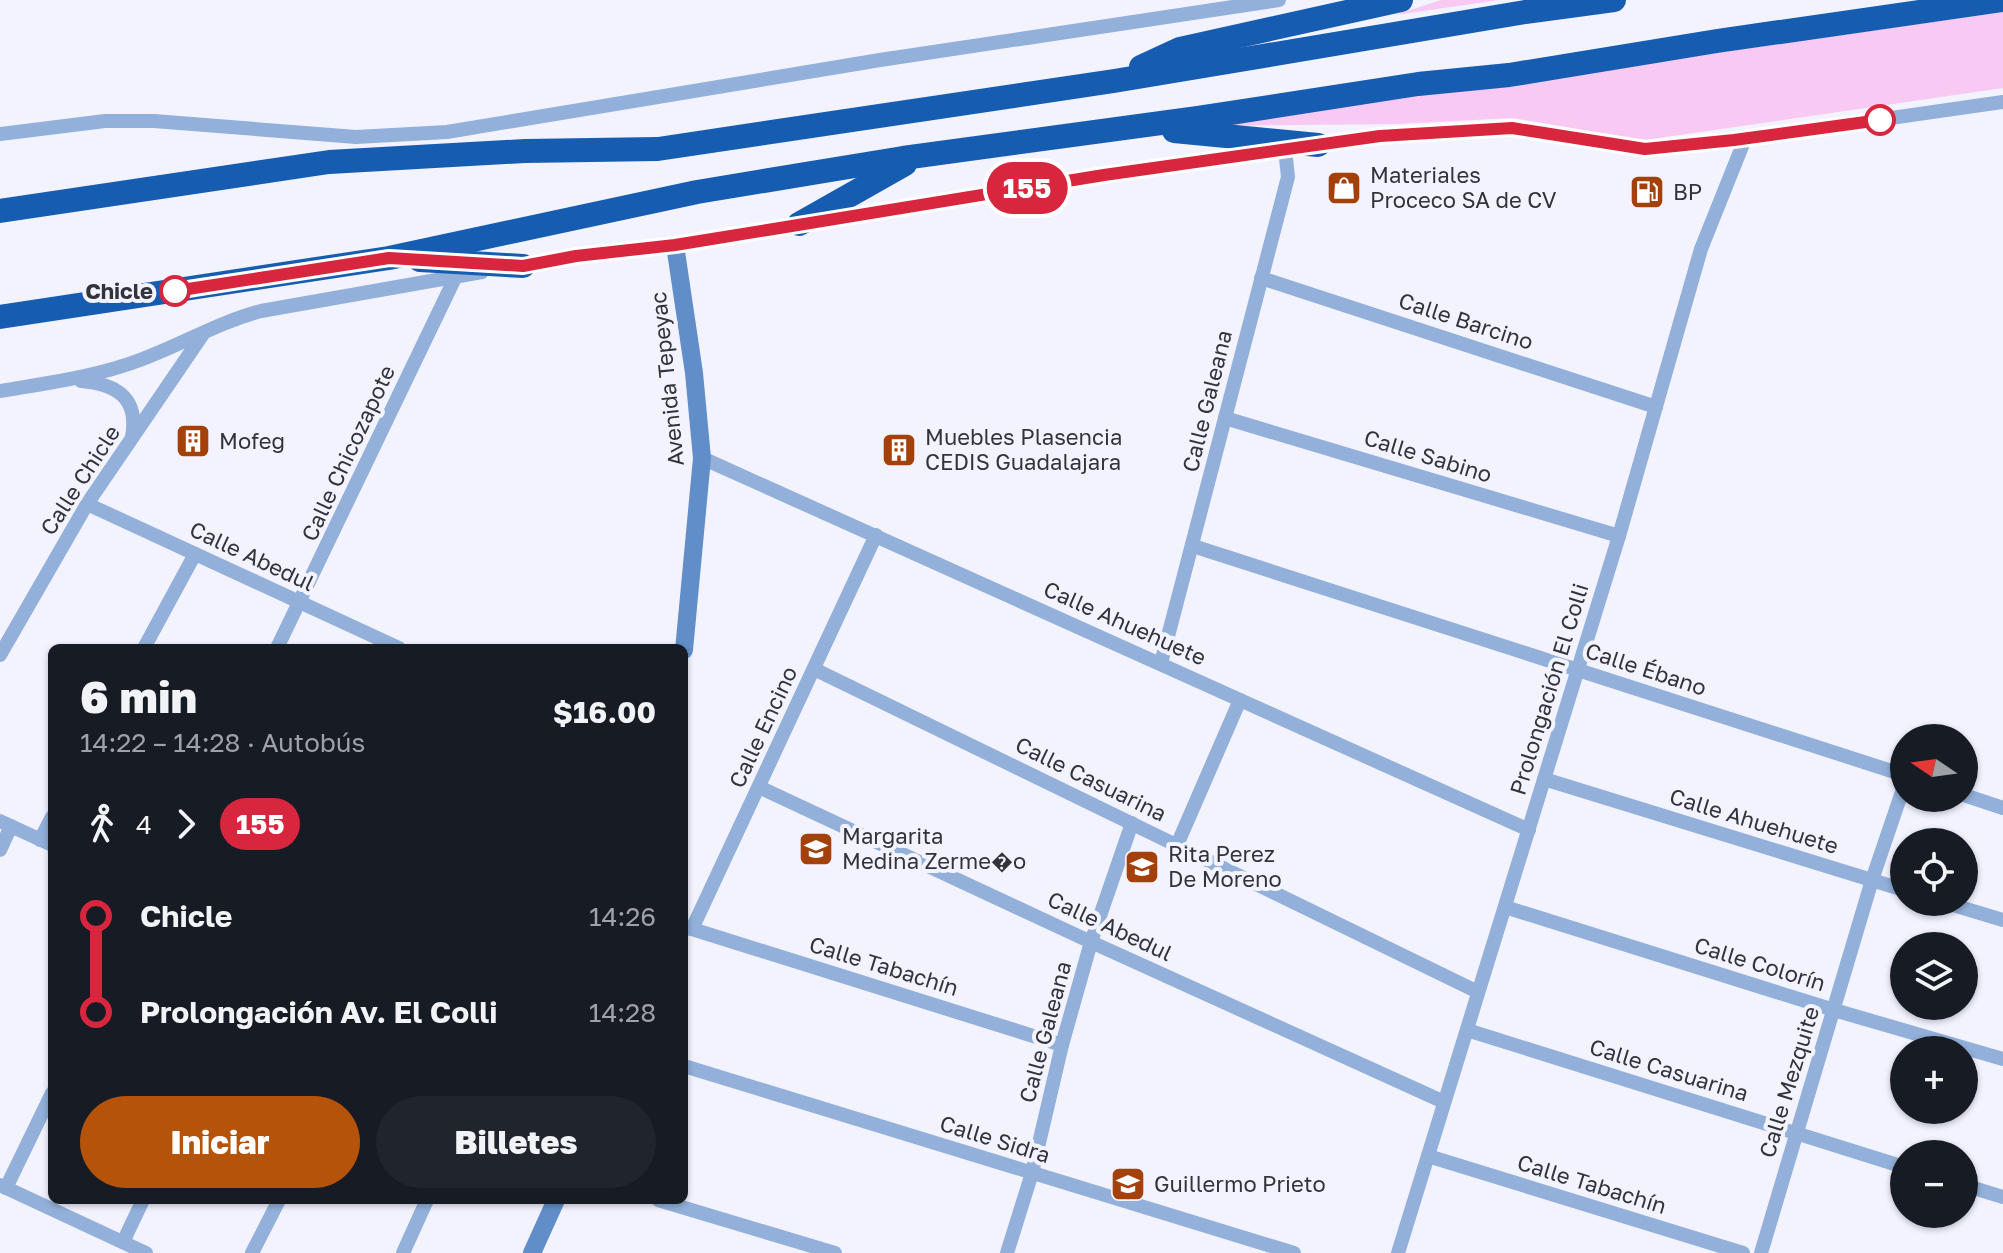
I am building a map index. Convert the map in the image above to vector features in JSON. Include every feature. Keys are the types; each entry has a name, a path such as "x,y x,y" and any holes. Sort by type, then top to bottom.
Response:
{"highway":[{"path":"1114,81 1180,49 1401,0"},
{"path":"0,211 329,162 525,151 658,149 1114,81 1510,14 1614,0"},
{"path":"7,318 389,258 697,192 919,156 1418,84 1509,75 1717,41 1997,2"},
{"path":"1132,127 1318,145"},
{"path":"799,224 919,156"},
{"path":"389,258 523,266"}],"street":[{"path":"0,134 105,121 154,121 356,137 447,132 818,70 1279,0"},
{"path":"0,391 68,380 139,361 229,320 261,311 576,256 675,245 1285,149 1380,136 1512,128 1645,149 1745,139 2003,102"},
{"name":"Prolongación El Colli","path":"1398,1253 1619,536 1701,249 1745,139"},
{"name":"Calle Galeana","path":"1161,663 1288,177 1285,149"},
{"name":"Avenida Tepeyac","path":"675,245 694,373 702,458 685,644"},
{"name":"Calle Chicozapote","path":"279,644 456,276"},
{"name":"Calle Barcino","path":"1261,278 1656,407"},
{"name":"Calle Chicle","path":"0,655 87,504 204,333"},
{"path":"68,380 102,384 121,394 133,413 132,440"},
{"name":"Calle Sabino","path":"1225,418 1619,536"},
{"name":"Calle Ahuehuete","path":"702,458 1529,830"},
{"name":"Calle Abedul","path":"87,504 390,644"},
{"name":"Calle Encino","path":"688,929 759,787 876,535"},
{"name":"Calle Ébano","path":"1193,546 1890,771"},
{"path":"146,644 195,554"},
{"name":"Calle Casuarina","path":"814,669 1478,992"},
{"path":"1177,845 1240,700"},
{"name":"Calle Ahuehuete","path":"1544,779 1890,886"},
{"name":"Calle Abedul","path":"759,787 1444,1102"},
{"path":"1978,800 2003,808"},
{"name":"Calle Mezquite","path":"1761,1253 1895,812"},
{"name":"Calle Galeana","path":"1007,1253 1032,1173 1062,1045 1091,942 1132,823"},
{"path":"0,850 6,824 46,843"},
{"name":"Calle Colorín","path":"1505,907 1834,1010 2003,1059"},
{"path":"1978,912 2003,920"},
{"name":"Calle Tabachín","path":"688,929 1062,1045"},
{"name":"Calle Casuarina","path":"1467,1030 1890,1163"},
{"name":"Calle Sidra","path":"688,1067 1294,1253"},
{"path":"48,1101 3,1186 146,1253"},
{"name":"Calle Tabachín","path":"1428,1156 1743,1253"},
{"path":"1978,1189 2003,1197"},
{"path":"123,1242 141,1204"},
{"path":"252,1253 277,1204"},
{"path":"403,1253 425,1204"},
{"path":"532,1253 554,1204"},
{"path":"671,1204 835,1253"}],"shaded area":[{"path":"1441,0 1500,0 1395,15"},
{"path":"2003,12 2003,88 1645,140 1512,118 1397,124 1203,126"}],"bus line":[{"name":"155","path":"175,291 389,258 523,266 576,256 675,245 1104,175 1380,136 1512,128 1645,149 1880,120"}],"place":[{"name":"Materiales Proceco SA de CV","path":"1344,188"},
{"name":"BP","path":"1647,192"},
{"name":"Chicle","path":"175,291"},
{"name":"Mofeg","path":"193,441"},
{"name":"Muebles Plasencia CEDIS Guadalajara","path":"899,450"},
{"name":"Margarita Medina Zerme�o","path":"816,849"},
{"name":"Rita Perez De Moreno","path":"1142,867"},
{"name":"Guillermo Prieto","path":"1128,1184"}]}
